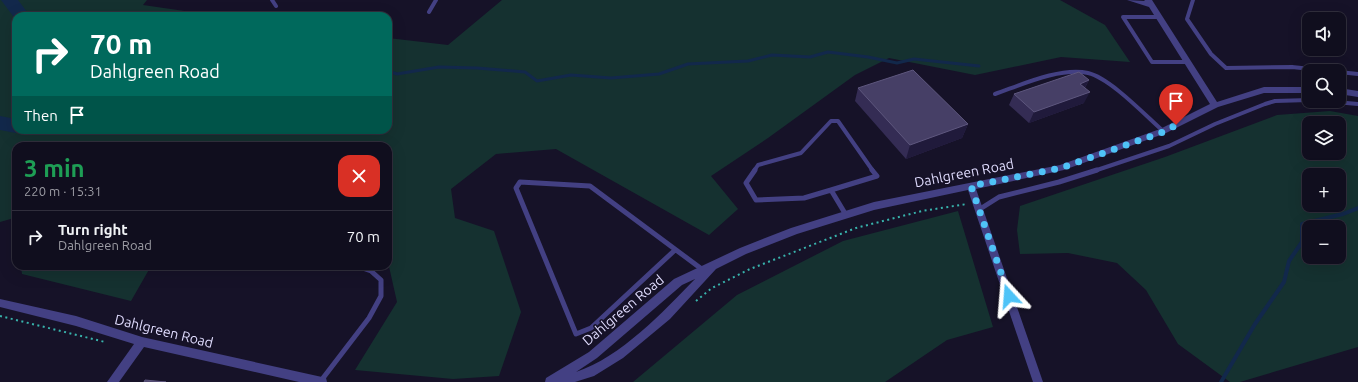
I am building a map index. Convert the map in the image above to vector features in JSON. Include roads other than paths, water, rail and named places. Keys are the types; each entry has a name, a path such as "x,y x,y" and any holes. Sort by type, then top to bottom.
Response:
{"street":[{"path":"1131,0 1150,3 1215,105"},
{"name":"Dahlgreen Road","path":"550,382 593,356 678,282 716,263 794,232 874,206 1061,168 1163,132 1215,105 1264,90 1302,90"},
{"path":"1346,92 1358,94"},
{"path":"971,186 1038,382"},
{"name":"Dahlgreen Road","path":"560,382 590,372 619,355 666,316 716,263"},
{"name":"Dahlgreen Road","path":"0,303 76,321 142,342 321,382"},
{"path":"112,382 142,342"}],"lane":[{"path":"272,0 276,6"},
{"path":"429,12 436,0"},
{"path":"1193,0 1187,19 1211,54 1226,68 1302,68"},
{"path":"1158,17 1123,17 1152,62 1187,62"},
{"path":"995,94 1062,73 1089,73 1102,79 1163,132"},
{"path":"1346,73 1358,74"},
{"path":"979,206 999,197 1059,182 1169,146 1208,127 1265,104 1275,101 1302,100"},
{"path":"1346,103 1358,104"},
{"path":"831,121 838,121 877,176 831,190 804,198 756,200 746,183 758,165 801,153 831,121"},
{"path":"675,250 591,328 576,334 516,188 520,182 590,186 703,270"},
{"path":"831,190 846,214"},
{"path":"321,382 369,318 381,296 381,280 368,270"}],"waterway":[{"path":"9,0 19,12"},
{"path":"392,72 397,74 439,67 477,68 525,72 537,81 571,75 611,78 659,74 688,64 748,61 772,55 810,57 828,52 868,57 897,63 914,59 979,66"},
{"path":"0,123 12,125"},
{"path":"1221,382 1255,324 1284,282 1289,261 1302,242 1302,224 1343,214 1358,208"}]}
